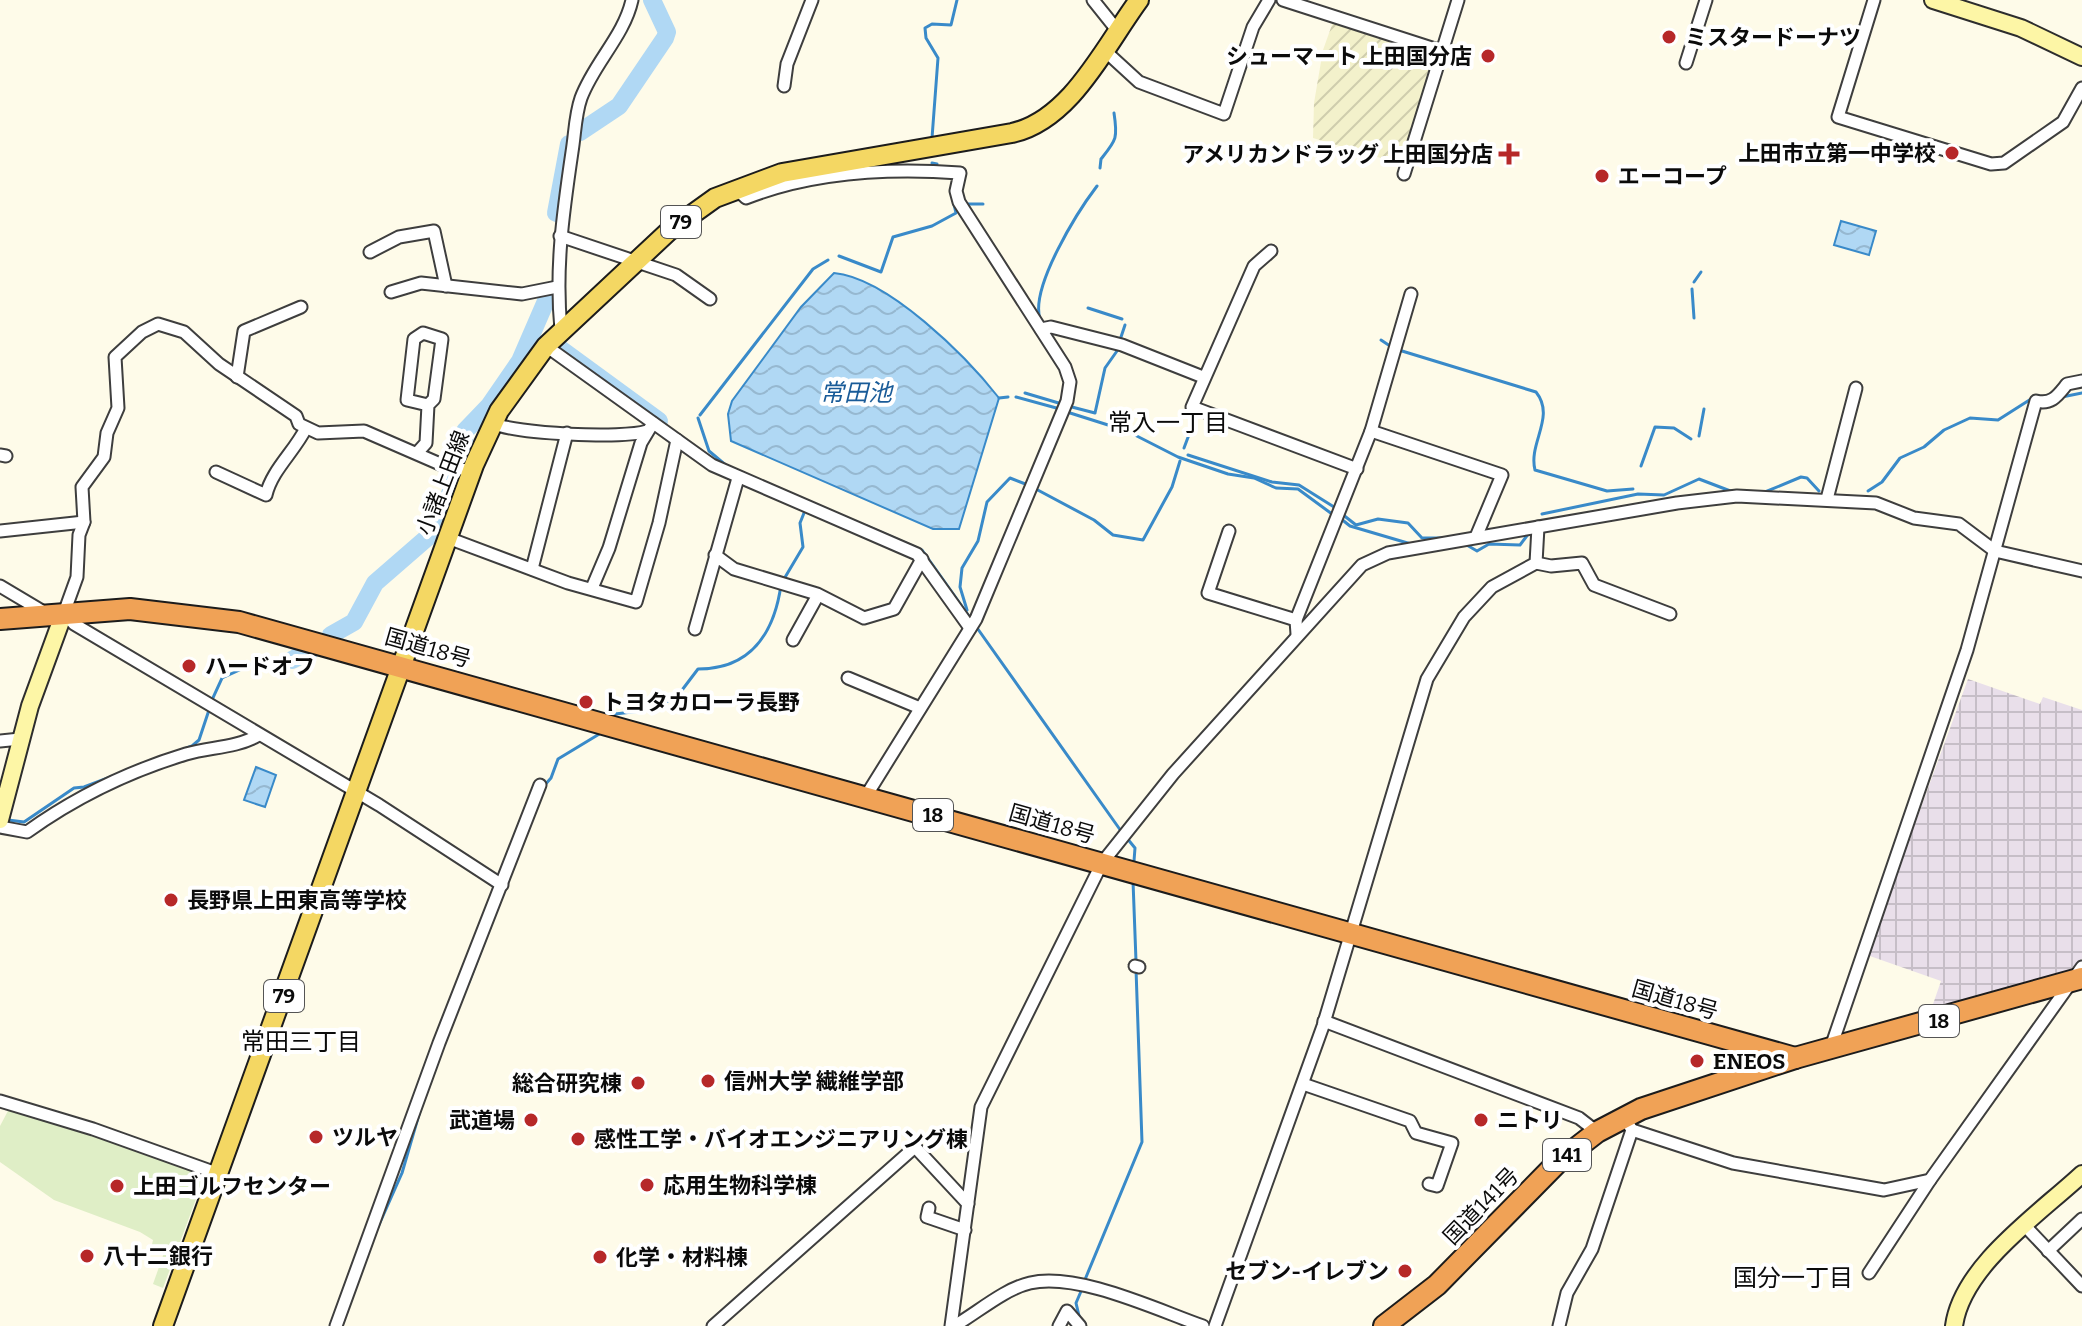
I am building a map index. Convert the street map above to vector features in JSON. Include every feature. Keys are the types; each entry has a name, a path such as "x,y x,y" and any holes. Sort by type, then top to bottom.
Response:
{"highway":[{"name":"国道18号","path":"0,619 130,609 239,622 403,665 1795,1058 1830,1051 2075,981"},
{"name":"国道141号","path":"1384,1326 1437,1285 1547,1172 1597,1132 1628,1124 1795,1058"}],"main road":[{"name":"小諸上田線","path":"163,1326 471,471 493,423 546,346 634,262 706,203 736,188 782,173 1032,128 1058,111 1139,0"}],"street":[{"path":"561,330 557,287 560,236 581,97 625,23 632,0"},
{"path":"784,86 787,64 812,0"},
{"path":"1093,0 1117,30"},
{"path":"1103,49 1139,82 1224,114 1253,27 1269,0"},
{"path":"1283,0 1441,51"},
{"path":"1404,174 1458,0"},
{"path":"1686,63 1706,0"},
{"path":"1874,0 1838,117 1991,164 2004,163 2063,122 2082,88"},
{"path":"1933,0 2021,28 2082,57"},
{"path":"736,188 746,198 778,186 874,173 926,169 960,173 956,185 959,202 1067,374 1067,401 972,624 866,796"},
{"path":"370,252 399,237 434,231 446,286"},
{"path":"560,236 676,275 710,299"},
{"path":"1271,251 1254,266 1192,407 1357,469"},
{"path":"391,292 421,283 522,294 557,287"},
{"path":"1297,634 1296,620 1371,431 1411,294"},
{"path":"237,377 244,331 301,307"},
{"path":"257,736 244,743 191,753 120,778 74,798 27,832 1,820 55,614 77,577 79,535 84,522 82,487 104,457 107,433 118,408 115,357 142,332 158,324 165,325 184,332 237,377 296,416 306,428 318,433 364,431 440,464 471,471"},
{"path":"1041,329 1051,327 1122,345 1203,377"},
{"path":"417,453 426,443 428,405 434,399 442,339 423,333 414,339 407,400 428,405"},
{"path":"546,346 650,427 677,440 707,463 922,559 972,624"},
{"path":"1830,1051 1967,650 2036,401 2045,404 2067,384 2082,381"},
{"path":"1827,499 1856,388"},
{"path":"493,423 510,430 567,433 650,427"},
{"path":"592,588 650,427"},
{"path":"216,472 266,495 269,480 296,448 306,428"},
{"path":"1371,431 1502,475 1476,537"},
{"path":"532,569 567,433"},
{"path":"448,538 532,569 637,601 659,523 677,440"},
{"path":"695,629 738,478"},
{"path":"953,1326 983,1101 1102,863 1124,832 1297,634 1348,578 1373,558 1476,537 1737,496 1876,503 1914,518 1959,524 1995,551 2082,571"},
{"path":"0,531 84,522"},
{"path":"1536,563 1538,527"},
{"path":"1229,531 1208,593 1296,620"},
{"path":"715,555 734,569 818,595 859,617 893,610 922,559"},
{"path":"1215,1326 1324,1021 1349,932 1375,863 1427,679 1448,641 1492,587 1536,563 1551,566 1582,563 1594,585 1670,614"},
{"path":"0,586 74,624 502,885"},
{"path":"793,640 818,595"},
{"path":"848,678 920,708"},
{"path":"0,741 20,739"},
{"path":"336,1326 439,1043 530,818 540,785"},
{"path":"1869,1273 1930,1180 2075,981 2082,967"},
{"path":"1324,1021 1579,1118 1597,1132"},
{"path":"1303,1084 1410,1121 1416,1133 1452,1143 1437,1186 1429,1184"},
{"path":"0,1101 93,1129 219,1174"},
{"path":"1559,1326 1567,1293 1592,1249 1628,1124 1733,1163 1884,1190 1930,1180"},
{"path":"713,1326 915,1147 968,1204"},
{"path":"1954,1326 1966,1287 2082,1174"},
{"path":"929,1208 927,1217 965,1230"},
{"path":"2048,1251 2082,1219"},
{"path":"2026,1227 2082,1286"},
{"path":"953,1326 1027,1284 1056,1281 1203,1326"},
{"path":"1059,1326 1067,1311 1080,1326"}],"shaded area":[{"path":"1333,22 1434,57 1401,164 1313,138 1314,103 1323,50"},
{"path":"1968,679 2040,704 2043,697 2082,710 2082,959 2066,974 1931,1010 1941,981 1867,955"}],"green space":[{"name":"上田ゴルフセンター","path":"9,1109 206,1172 163,1288 153,1284 164,1253 151,1249 153,1240 140,1232 54,1200 0,1162 0,1126"}],"water":[{"path":"1841,221 1876,231 1869,255 1834,245"},
{"name":"常田池","path":"834,273 855,278 901,304 947,341 999,398 959,529 933,529 731,441 728,414 732,401 801,307"},
{"path":"256,767 276,775 265,807 244,800"}],"waterway":[{"path":"580,132 619,106 665,38 667,32 652,0"},
{"path":"932,138 938,58 926,38 925,28 932,24 951,25 957,0"},
{"path":"1100,168 1101,159 1115,139 1114,113"},
{"path":"556,213 569,144"},
{"path":"932,163 937,164"},
{"path":"1040,319 1042,288 1049,269 1068,231 1097,186"},
{"path":"839,256 881,272 893,237 932,226 956,213 952,196"},
{"path":"964,204 983,204"},
{"path":"700,415 813,269 828,260"},
{"path":"1694,282 1701,272"},
{"path":"1692,289 1694,318"},
{"path":"331,635 354,622 375,583 436,530 462,463 465,431 489,406 520,361 546,301"},
{"path":"1088,308 1122,319"},
{"path":"1120,340 1125,325"},
{"path":"1381,340 1393,348"},
{"path":"555,345 659,421"},
{"path":"1068,406 1095,413 1105,368 1117,351"},
{"path":"1402,351 1536,392 1541,401 1543,421 1535,450 1535,470 1607,491 1633,489"},
{"path":"1025,393 1062,404"},
{"path":"2062,397 2082,393"},
{"path":"999,398 1008,397"},
{"path":"1016,397 1060,409"},
{"path":"1868,491 1882,482 1900,458 1924,447 1944,430 1970,418 1998,420 2031,399"},
{"path":"1699,436 1704,409"},
{"path":"1067,412 1127,431 1178,457 1228,474 1254,478 1276,488 1298,489 1332,514"},
{"path":"1184,448 1196,416"},
{"path":"698,418 709,451 728,467"},
{"path":"1641,466 1655,427 1674,428 1691,439"},
{"path":"1188,455 1272,482 1299,485 1334,507"},
{"path":"1034,488 1094,520 1113,535 1143,540 1172,487 1180,461"},
{"path":"1765,492 1801,477 1807,478 1819,491"},
{"path":"967,610 960,587 962,568 978,541 987,502 1010,478 1028,485"},
{"path":"1542,514 1638,494 1664,495 1699,479 1733,492"},
{"path":"784,579 803,547 800,523 804,513"},
{"path":"1342,514 1356,525 1378,519 1408,523 1422,538 1452,538"},
{"path":"1340,518 1350,526 1411,544"},
{"path":"867,526 922,550 971,619"},
{"path":"1465,544 1477,551 1489,544 1520,545 1529,533"},
{"path":"615,714 641,711 676,698 698,669 732,663 745,655 765,633 778,603 781,585"},
{"path":"975,625 1121,831"},
{"path":"292,660 311,650"},
{"path":"211,702 222,678 259,661"},
{"path":"8,820 24,822 74,788 84,787 192,746 199,740 209,710"},
{"path":"543,787 551,778 558,759 601,733"},
{"path":"1126,837 1135,848 1134,861"},
{"path":"469,982 511,873"},
{"path":"1133,881 1136,961"},
{"path":"1084,1282 1142,1142 1136,969"},
{"path":"374,1236 402,1173 422,1104"},
{"path":"1080,1320 1076,1303 1082,1289"}],"place":[{"name":"ミスタードーナツ","path":"1669,37"},
{"name":"シューマート 上田国分店","path":"1488,56"},
{"name":"上田市立第一中学校","path":"1952,153"},
{"name":"アメリカンドラッグ 上田国分店","path":"1509,154"},
{"name":"エーコープ","path":"1602,176"},
{"name":"ハードオフ","path":"189,666"},
{"name":"トヨタカローラ長野","path":"586,702"},
{"name":"長野県上田東高等学校","path":"171,900"},
{"name":"ENEOS","path":"1697,1061"},
{"name":"信州大学 繊維学部","path":"708,1081"},
{"name":"総合研究棟","path":"638,1083"},
{"name":"武道場","path":"531,1120"},
{"name":"ニトリ","path":"1481,1120"},
{"name":"ツルヤ","path":"316,1137"},
{"name":"感性工学・バイオエンジニアリング棟","path":"578,1139"},
{"name":"応用生物科学棟","path":"647,1185"},
{"name":"上田ゴルフセンター","path":"117,1186"},
{"name":"八十二銀行","path":"87,1256"},
{"name":"化学・材料棟","path":"600,1257"},
{"name":"セブン-イレブン","path":"1405,1271"}],"district":[{"name":"常入一丁目","path":"1168,423"},
{"name":"常田三丁目","path":"301,1042"},
{"name":"国分一丁目","path":"1793,1278"}]}
